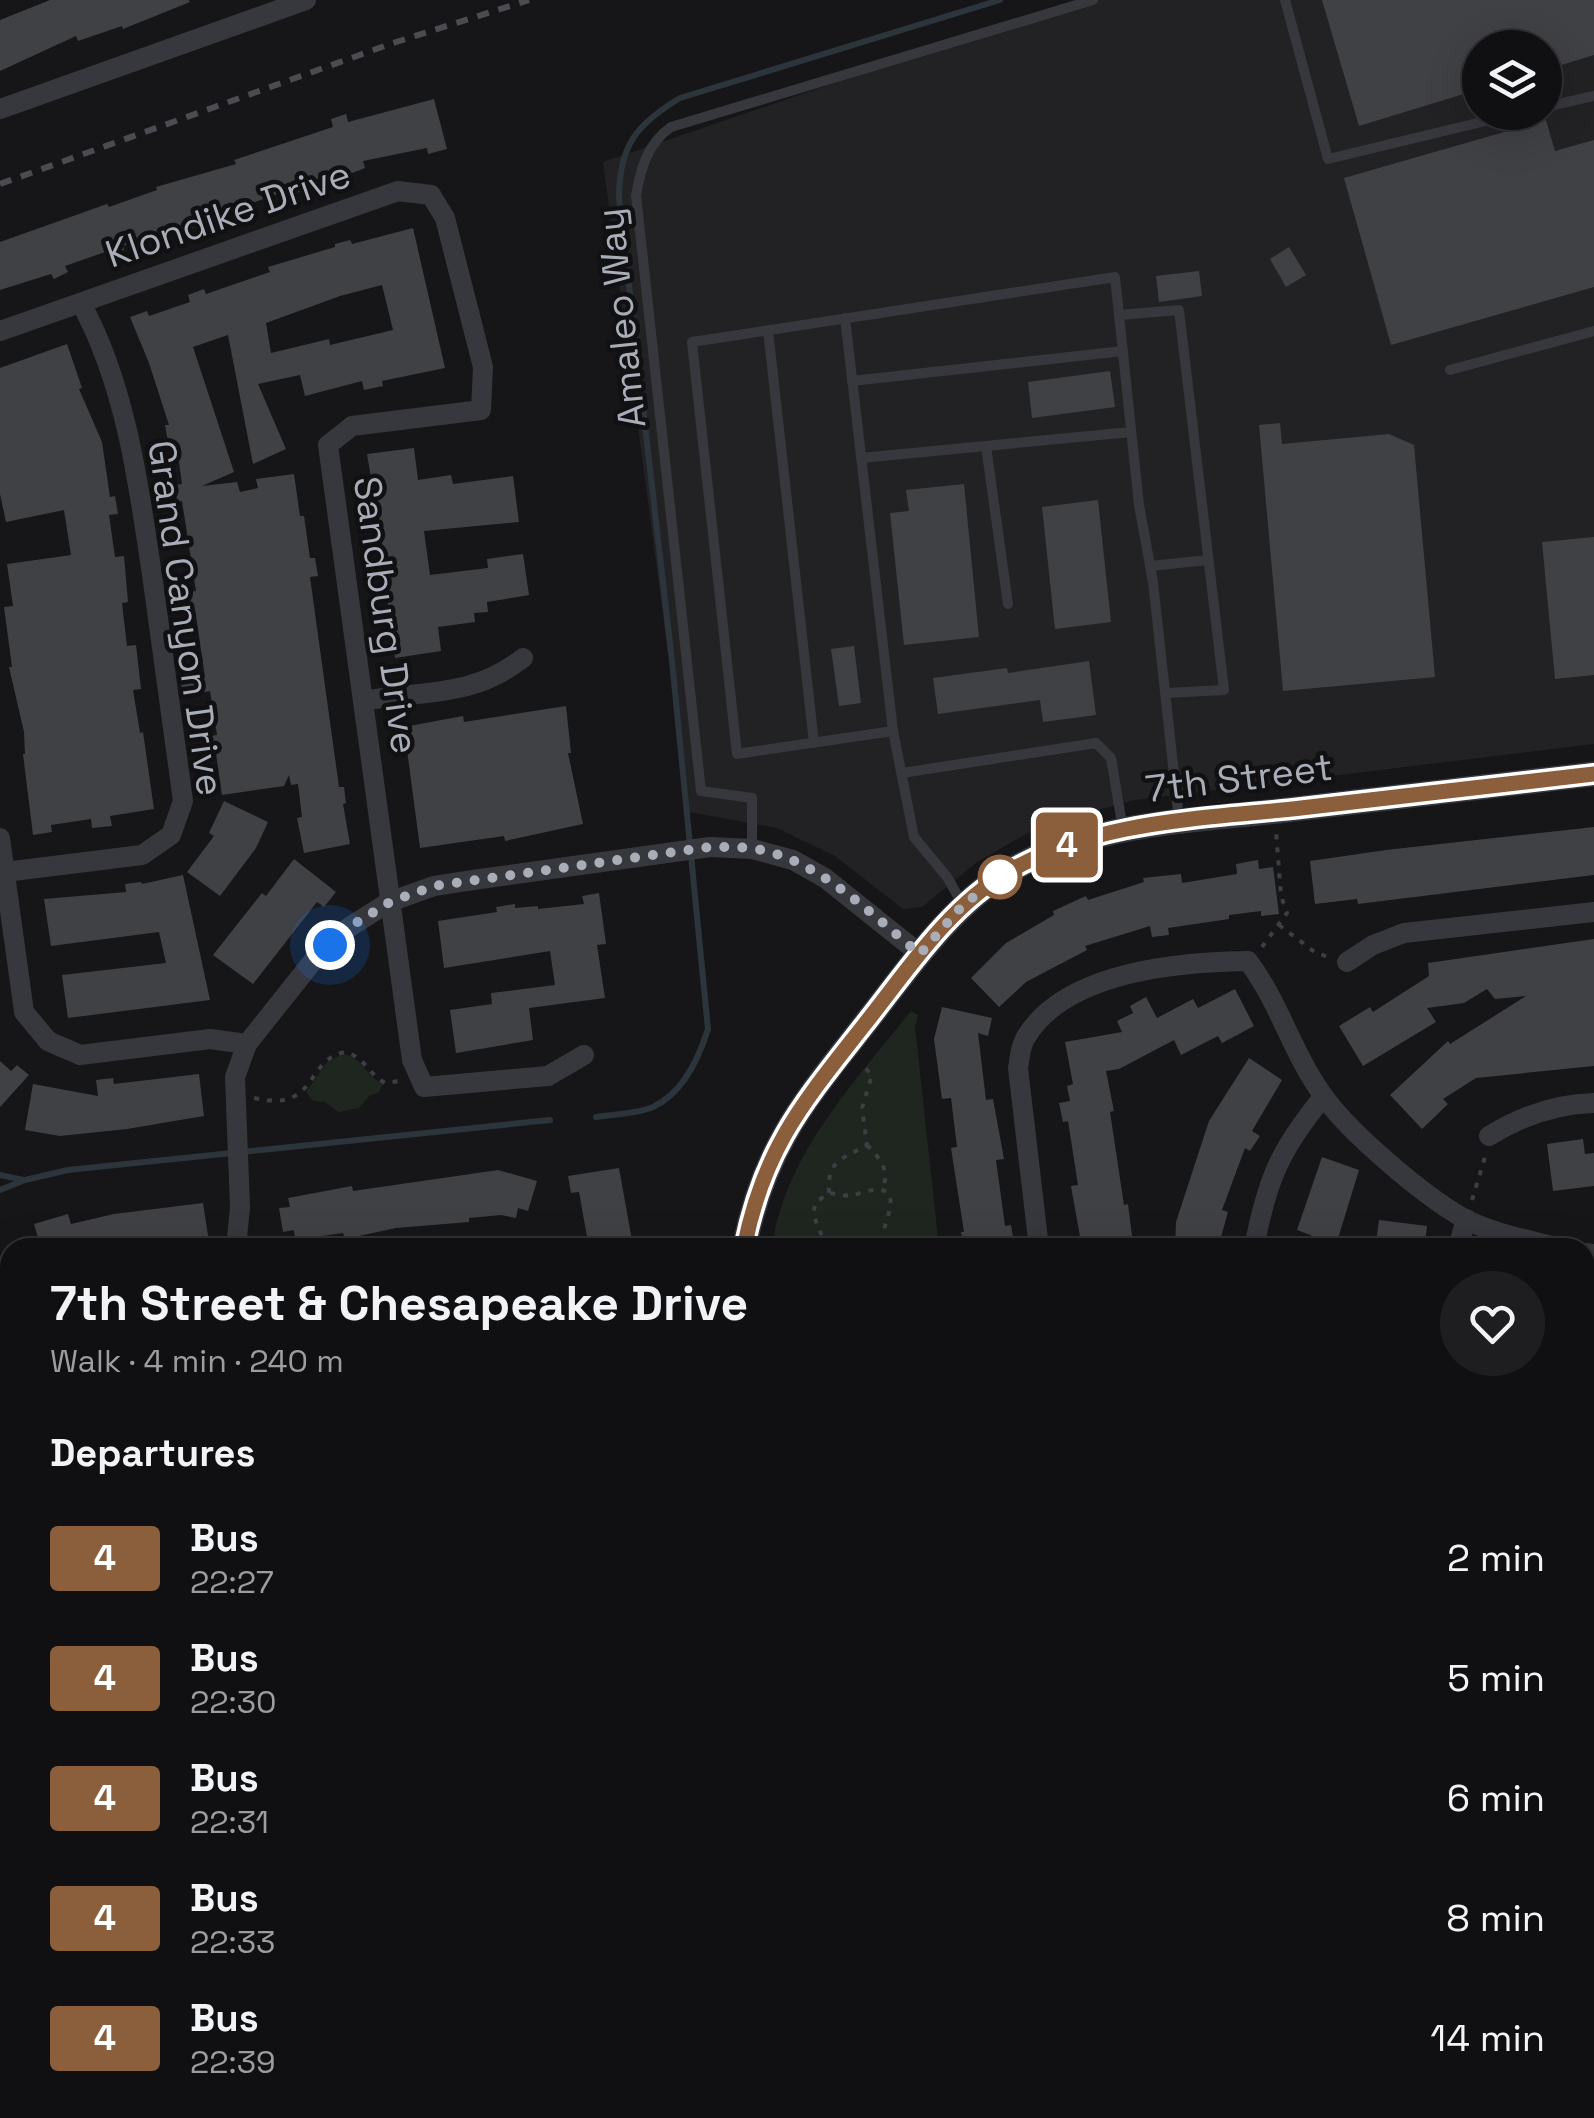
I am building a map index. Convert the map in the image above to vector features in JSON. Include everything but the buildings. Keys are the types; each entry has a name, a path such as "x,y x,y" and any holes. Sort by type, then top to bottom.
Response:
{"street":[{"path":"0,108 284,3 306,0"},
{"name":"Klondike Drive","path":"0,331 398,192"},
{"name":"Sandburg Drive","path":"398,192 431,194 445,218 483,368 481,410 352,426 328,444 412,1060 421,1080"},
{"name":"Grand Canyon Drive","path":"4,872 142,855 172,835 183,801 138,481 118,396 92,323 80,303"},
{"path":"363,701 477,686 503,674 523,658"},
{"name":"7th Street","path":"746,1238 753,1202 789,1124 920,954 963,905 1007,872 1058,848 1123,831 1594,774"},
{"path":"0,838 24,1012 48,1041 80,1055 210,1039 247,1044"},
{"path":"237,1238 240,1208 235,1077 247,1044 313,962 348,928 390,902 434,886 710,847 752,848 792,860 826,878 920,954"},
{"path":"1348,962 1373,945 1404,933 1594,912"},
{"path":"1038,1238 1018,1068 1023,1041 1038,1022 1070,998 1103,981 1140,971 1216,962 1248,962 1269,988 1284,1025 1323,1096 1400,1170 1466,1219 1528,1238"},
{"path":"421,1080 548,1076 584,1055"},
{"path":"1256,1238 1263,1201 1281,1154 1323,1096"},
{"path":"1489,1136 1510,1122 1542,1111 1594,1103"},
{"path":"1461,1238 1466,1219"}],"lane":[{"name":"Amaleo Way","path":"752,848 752,798 701,791 636,195 642,165 657,137 671,127 1092,0"},
{"path":"1285,0 1328,159 1462,127"},
{"path":"1562,103 1594,96"},
{"path":"894,731 737,754 692,342 1115,277 1138,505 1167,693 1179,822"},
{"path":"1119,315 1179,310 1224,690 1167,693"},
{"path":"845,318 894,731 914,838 947,877 963,905"},
{"path":"768,330 814,743"},
{"path":"1450,370 1594,331"},
{"path":"852,381 1123,351"},
{"path":"861,458 1131,432"},
{"path":"986,446 1008,604"},
{"path":"1150,566 1208,560"},
{"path":"902,772 1096,743 1111,758 1123,831"}],"path":[{"path":"1248,962 1287,913 1281,896 1273,812"},
{"path":"1278,925 1316,953 1348,962"},
{"path":"235,1093 284,1100 308,1088 327,1058 345,1052 362,1059 384,1083 421,1080"},
{"path":"864,1067 872,1075 862,1108 867,1145 886,1172 883,1189"},
{"path":"1466,1219 1489,1136"},
{"path":"830,1193 831,1166 867,1145"},
{"path":"822,1238 812,1210 822,1195 851,1196 872,1187 883,1189 891,1204 882,1228 883,1238"}],"shaded area":[{"path":"1077,0 1594,0 1594,744 1134,800 1040,826 977,862 922,907 903,909 835,856 777,828 689,812 603,162"},
{"path":"911,1011 918,1015 915,1027 938,1238 774,1238 780,1213 807,1150"},
{"path":"343,1054 356,1059 383,1084 359,1108 338,1112 325,1102 313,1101 306,1092 328,1061"}],"waterway":[{"path":"596,1117 640,1111 664,1101 688,1074 708,1029 672,661 619,198 627,150 652,117 680,98 1000,0"},
{"path":"0,1190 68,1170 550,1120"},
{"path":"0,1175 23,1180"}],"railway":[{"path":"0,184 393,43 529,0"}],"bus line":[{"name":"4","path":"746,1238 753,1202 771,1156 808,1096 963,905 1007,872 1100,834 1594,774"}],"route":[{"path":"330,945 348,928 390,902 434,886 710,847 752,848 792,860 826,878 920,954 963,905 1000,877"}]}
